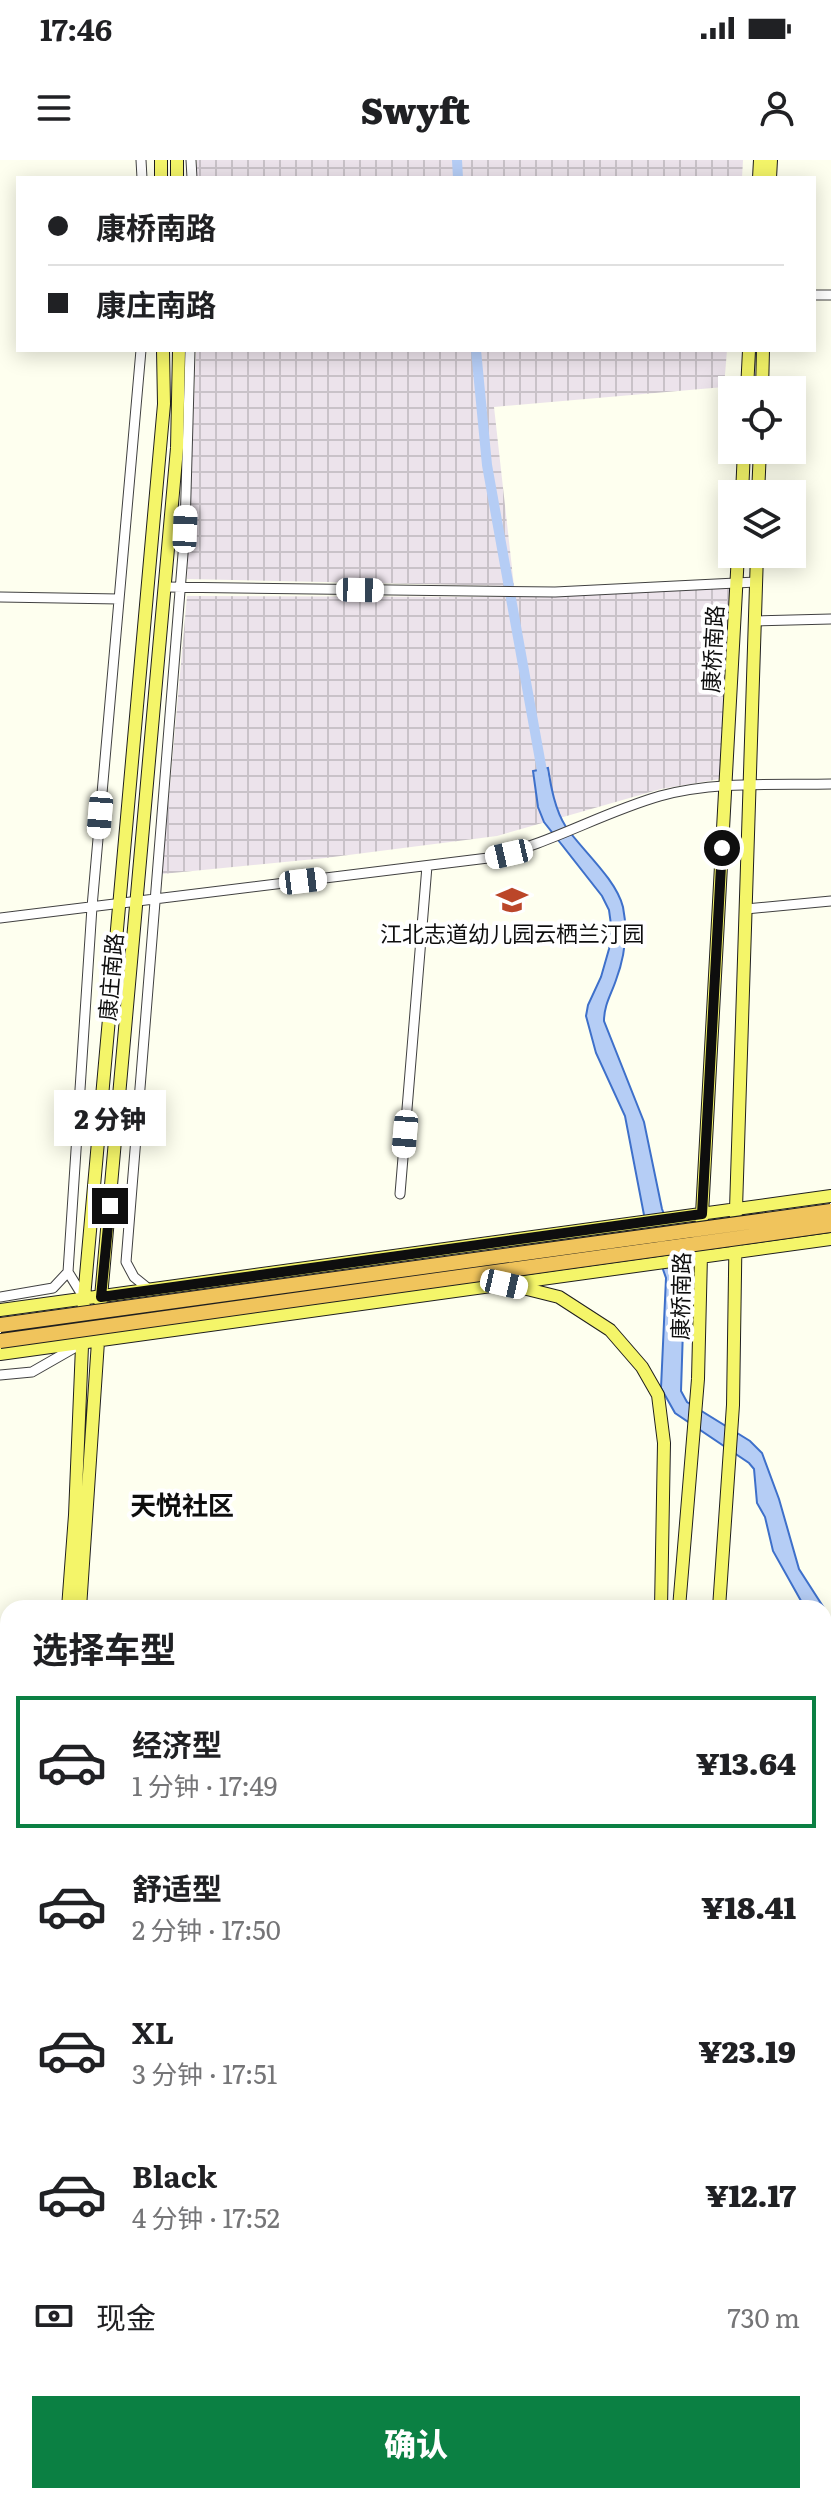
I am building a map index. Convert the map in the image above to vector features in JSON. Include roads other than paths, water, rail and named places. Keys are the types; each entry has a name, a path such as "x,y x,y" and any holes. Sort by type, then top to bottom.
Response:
{"highway":[{"path":"0,1325 831,1211"},
{"path":"0,1341 831,1225"}],"main road":[{"name":"康庄南路","path":"69,1600 84,1298 164,404 163,352"},
{"name":"康庄南路","path":"81,1600 101,1297 177,448 179,352"},
{"path":"748,376 749,352"},
{"path":"762,376 763,352"},
{"name":"康桥南路","path":"680,1600 694,1452 703,1256 702,1214 738,568"},
{"name":"康桥南路","path":"720,1600 733,1405 736,1209 756,568"},
{"path":"0,1310 831,1196"},
{"path":"0,1354 831,1239"},
{"path":"504,1284 559,1297 610,1330 642,1367 658,1395 664,1443 661,1600"}],"street":[{"path":"84,1298 68,1272 92,907 141,352"},
{"path":"150,1290 134,1277 126,1262 185,529 190,352"},
{"path":"166,587 518,592 756,582"},
{"path":"0,597 119,599"},
{"path":"755,621 831,619"},
{"path":"0,918 509,854 660,796 725,787 831,784"},
{"path":"400,1194 427,866"},
{"path":"746,909 831,901"},
{"path":"0,1297 53,1288 68,1272"},
{"path":"0,1375 32,1372 83,1344"}],"water":[{"path":"548,768 562,820 606,875 623,907 623,953 604,1021 644,1122 662,1209 685,1267 681,1391 687,1402 750,1441 762,1453 799,1569 819,1600 801,1600 773,1551 765,1517 757,1503 754,1469 675,1413 661,1388 666,1278 644,1215 625,1116 596,1053 586,1016 609,949 612,932 609,910 602,896 544,822 538,807 533,771"}],"waterway":[{"path":"457,160 458,176"},
{"path":"476,352 487,465 544,782"}],"place":[{"name":"江北志道幼儿园云栖兰汀园","path":"512,900"}],"district":[{"name":"天悦社区","path":"182,1506"}]}
